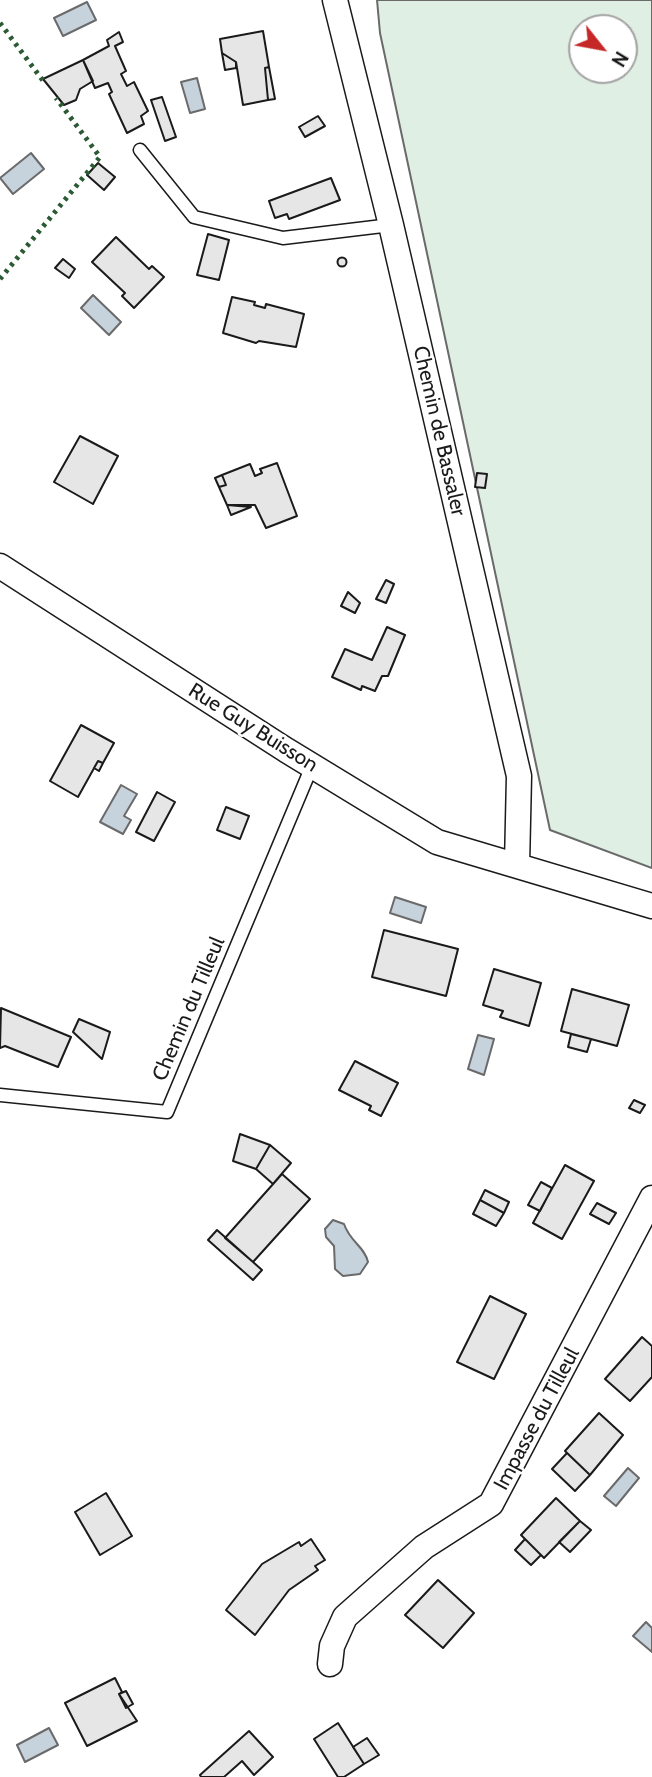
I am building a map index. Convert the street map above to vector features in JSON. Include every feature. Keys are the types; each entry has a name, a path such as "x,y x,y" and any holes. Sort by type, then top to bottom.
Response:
{"street":[{"name":"Chemin de Bassaler","path":"335,0 391,225 519,776 517,865"},
{"name":"Rue Guy Buisson","path":"0,566 312,766 437,842 652,906"},
{"name":"Impasse du Tilleul","path":"330,1664 332,1646 345,1617 424,1547 491,1504 652,1198"}],"lane":[{"path":"141,150 194,217 283,238 391,225"},
{"name":"Chemin du Tilleul","path":"0,1096 167,1112 312,766"}],"green space":[{"path":"377,0 652,0 652,868 550,830 380,33"}],"shaded area":[{"path":"87,2 96,20 63,36 54,18"},
{"path":"197,78 205,109 190,113 181,82"},
{"path":"31,153 44,169 13,194 0,178"},
{"path":"93,295 121,322 109,335 81,308"},
{"path":"121,785 137,794 124,816 131,820 123,834 100,822"},
{"path":"395,897 426,907 421,923 390,913"},
{"path":"478,1035 494,1039 484,1075 468,1069"},
{"path":"333,1220 344,1224 366,1257 368,1262 360,1274 343,1276 335,1269 334,1246 326,1237 325,1229"},
{"path":"628,1468 639,1478 616,1506 604,1496"},
{"path":"646,1622 652,1628 652,1652 633,1636"},
{"path":"49,1728 58,1745 25,1762 17,1745"}],"building":[{"path":"263,31 269,67 265,68 268,100 243,105 236,62 222,53 220,39"},
{"path":"119,32 123,42 115,46 126,71 121,74 127,86 134,82 148,111 141,116 144,124 127,133 109,94 112,92 108,83 95,88 83,60 109,46 107,40"},
{"path":"222,53 236,62 236,68 225,70"},
{"path":"83,60 93,81 80,89 76,100 64,105 43,79"},
{"path":"269,67 275,99 268,100 265,68"},
{"path":"162,97 176,137 165,141 151,100"},
{"path":"318,116 325,126 305,137 299,127"},
{"path":"98,163 115,177 104,190 87,175"},
{"path":"331,178 340,200 289,219 287,214 275,218 269,201"},
{"path":"208,234 229,240 219,280 197,275"},
{"path":"116,237 149,269 152,266 164,277 134,308 122,296 125,293 92,262"},
{"path":"342,257 347,262 342,267 337,262"},
{"path":"63,259 75,269 69,278 55,268"},
{"path":"232,297 255,302 254,305 265,308 266,304 304,314 296,347 259,341 256,343 223,333"},
{"path":"80,436 118,456 93,504 54,482"},
{"path":"277,463 297,516 266,528 255,505 227,505 219,487 226,485 222,475 250,464 255,476 262,473 260,469"},
{"path":"477,473 487,474 485,488 475,487"},
{"path":"222,475 226,485 219,487 215,478"},
{"path":"227,505 251,507 231,515"},
{"path":"386,580 394,584 386,603 376,599"},
{"path":"348,592 360,603 355,613 341,606"},
{"path":"387,627 405,635 388,676 382,676 375,691 362,686 361,690 332,677 345,649 372,660"},
{"path":"81,725 114,743 103,763 98,761 78,797 50,781"},
{"path":"98,761 103,763 99,771 94,768"},
{"path":"157,792 175,802 154,841 136,832"},
{"path":"226,807 249,816 240,839 217,830"},
{"path":"384,930 458,949 446,996 372,977"},
{"path":"494,969 541,983 529,1026 500,1017 503,1011 483,1005"},
{"path":"572,989 629,1005 617,1046 561,1031"},
{"path":"1,1008 71,1037 58,1067 5,1046 0,1048"},
{"path":"79,1019 110,1032 102,1059 73,1032"},
{"path":"571,1034 591,1039 587,1052 568,1047"},
{"path":"355,1061 398,1083 381,1116 369,1110 371,1106 339,1090"},
{"path":"634,1100 645,1105 640,1113 629,1108"},
{"path":"240,1134 270,1145 256,1169 233,1161"},
{"path":"270,1145 291,1163 273,1184 256,1169"},
{"path":"565,1165 594,1181 562,1239 533,1223"},
{"path":"282,1174 310,1199 253,1262 225,1238"},
{"path":"541,1182 552,1188 540,1211 528,1205"},
{"path":"485,1190 509,1202 504,1213 480,1200"},
{"path":"480,1200 504,1213 496,1226 473,1214"},
{"path":"597,1203 616,1213 609,1224 590,1214"},
{"path":"217,1230 262,1270 253,1280 208,1240"},
{"path":"490,1296 526,1314 494,1379 457,1362"},
{"path":"642,1337 652,1346 652,1377 630,1401 605,1379"},
{"path":"599,1413 623,1435 590,1475 565,1451"},
{"path":"567,1453 590,1475 575,1491 552,1469"},
{"path":"106,1493 132,1536 100,1555 75,1512"},
{"path":"556,1498 580,1521 544,1558 521,1535"},
{"path":"580,1521 591,1530 570,1552 559,1542"},
{"path":"311,1539 325,1560 315,1566 318,1570 289,1590 255,1635 226,1610 262,1564 299,1542 301,1546"},
{"path":"525,1539 541,1555 531,1565 515,1550"},
{"path":"438,1580 474,1613 443,1648 405,1615"},
{"path":"115,1678 122,1692 119,1694 137,1721 87,1746 65,1703"},
{"path":"126,1691 133,1704 126,1708 119,1694"},
{"path":"338,1723 364,1764 344,1777 338,1777 314,1739"},
{"path":"249,1731 273,1757 254,1775 242,1761 224,1777 201,1777 200,1775"},
{"path":"367,1738 379,1755 364,1764 353,1747"}],"hedge":[{"path":"0,23 44,82"},
{"path":"0,279 100,157 56,98"}]}
